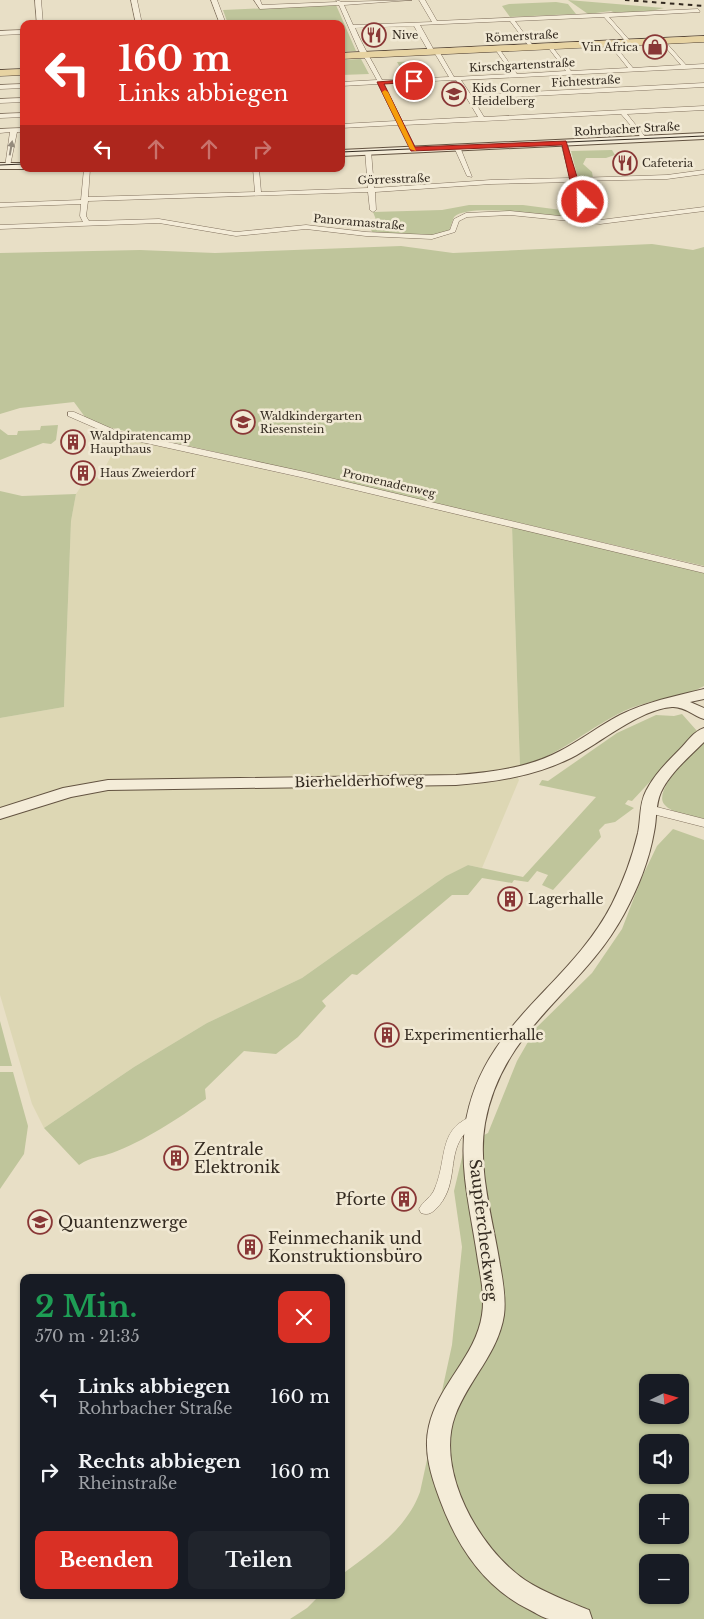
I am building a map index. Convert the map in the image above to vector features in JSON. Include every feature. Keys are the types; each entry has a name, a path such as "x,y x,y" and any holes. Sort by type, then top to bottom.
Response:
{"main road":[{"name":"Römerstraße","path":"345,56 704,39"},
{"path":"0,74 20,72"}],"street":[{"path":"38,0 40,20"},
{"path":"134,0 138,20"},
{"path":"214,0 222,20"},
{"path":"257,0 260,7 409,0"},
{"path":"422,0 435,23"},
{"path":"340,2 350,27 413,149"},
{"path":"350,27 701,11 704,17"},
{"path":"606,15 628,42"},
{"path":"511,19 531,47"},
{"path":"416,24 434,52 469,97 482,120"},
{"path":"0,33 20,32"},
{"path":"662,40 686,69"},
{"path":"610,43 632,70"},
{"path":"550,46 570,73"},
{"path":"498,49 516,76"},
{"name":"Kirschgartenstraße","path":"345,84 686,69 704,66"},
{"path":"694,79 702,85 704,90"},
{"name":"Fichtestraße","path":"469,97 702,85"},
{"path":"0,87 20,86"},
{"path":"0,101 20,100"},
{"path":"345,126 704,108"},
{"path":"623,112 644,139"},
{"path":"0,116 20,115"},
{"path":"14,130 4,166 20,166"},
{"path":"0,131 20,130"},
{"name":"Rohrbacher Straße","path":"345,153 704,136"},
{"path":"564,143 583,202"},
{"path":"458,148 470,176"},
{"path":"368,151 373,210"},
{"path":"88,172 83,216 87,222 95,224"},
{"path":"256,172 258,192"},
{"name":"Görresstraße","path":"0,205 258,192 422,188 491,182 667,177 704,172"},
{"name":"Panoramastraße","path":"0,227 66,226 158,221 236,234 306,227 366,234 432,238 452,232 455,229 456,220 466,215 520,213 600,222 704,209"},
{"path":"66,226 83,216"},
{"name":"Promenadenweg","path":"71,414 114,433 314,477 704,570"},
{"name":"Bierhelderhofweg","path":"0,814 69,792 108,785 492,778 547,764 619,721 704,694"},
{"path":"674,702 694,708 704,714"},
{"name":"Saupfercheckweg","path":"580,1619 548,1608 526,1596 503,1580 485,1562 470,1542 458,1520 442,1471 438,1443 442,1418 452,1397 482,1347 493,1318 493,1282 474,1166 476,1120 490,1073 507,1041 584,958 614,915 636,869 647,830 653,792 704,733"},
{"path":"649,809 704,823"},
{"name":"Saupfercheckweg","path":"426,1209 440,1196 456,1134 462,1126 476,1120"}],"shaded area":[{"path":"121,437 512,526 520,767 471,775 107,780 76,785 38,797 101,789 478,782 517,776 519,780 482,868 468,865 446,876 302,978 207,1023 134,1067 44,1128 32,1104 0,995 0,718 64,707 71,521 76,494 86,479 100,477"}],"green space":[{"path":"568,0 664,8 651,11 615,13 611,11 588,14"},
{"path":"556,2 568,4 576,14 510,17 502,6 509,4"},
{"path":"336,5 343,20 227,20 223,10"},
{"path":"345,26 356,51 345,52"},
{"path":"361,59 369,74 345,75 345,60"},
{"path":"419,61 426,73 404,74 397,62"},
{"path":"612,150 615,155 606,158 586,158 583,164 592,172 593,178 578,179 571,151"},
{"path":"469,205 523,205 584,213 587,220 497,210 478,210 463,212 454,217 449,231 434,236 373,233 368,225 377,222 373,212 442,210"},
{"path":"652,244 693,250 704,247 704,566 99,425 85,417 74,402 20,408 0,414 0,253 140,250 215,253 401,246 453,253"},
{"path":"58,425 56,440 51,444 43,443 0,460 0,429 8,435 17,435 18,431 40,430 41,426"},
{"path":"0,491 22,496 76,494 71,521 64,707 0,718"},
{"path":"512,526 704,573 704,686 694,691 650,702 624,711 548,756 520,767"},
{"path":"682,714 697,731 632,801 628,800 625,804 634,808 615,822 605,824 599,830 601,837 553,890 542,885 548,875 537,871 528,882 514,880 512,883 482,878 468,895 452,895 357,975 352,974 322,1001 326,1006 298,1037 276,1054 244,1051 205,1089 206,1099 136,1143 79,1165 44,1128 134,1067 207,1023 302,978 446,876 468,865 523,877 596,797 539,785 542,780 548,781 617,733 656,715 674,716"},
{"path":"704,740 704,820 672,810 664,804 662,797 664,789 676,770"},
{"path":"673,829 704,840 704,1619 290,1619 307,1608 316,1599 345,1599 345,1572 387,1539 406,1518 414,1505 420,1492 452,1345 462,1247 454,1191 465,1145 488,1133 517,1061 536,1028 592,973 622,929 642,877 657,846"},
{"path":"0,1021 12,1066 0,1066"},
{"path":"0,1072 13,1072 28,1126 24,1154 0,1189"}],"tram line":[{"path":"345,152 704,136"},
{"path":"0,165 20,164"}],"railway":[{"path":"625,0 704,6"}],"slow traffic":[{"path":"385,92 414,149"}],"place":[{"name":"Nive","path":"374,35"},
{"name":"Vin Africa","path":"655,47"},
{"name":"Kids Corner Heidelberg","path":"454,94"},
{"name":"Cafeteria","path":"625,163"},
{"name":"Waldkindergarten Riesenstein","path":"243,422"},
{"name":"Waldpiratencamp Haupthaus","path":"73,442"},
{"name":"Haus Zweierdorf","path":"83,473"},
{"name":"Lagerhalle","path":"510,899"},
{"name":"Experimentierhalle","path":"387,1035"},
{"name":"Zentrale Elektronik","path":"176,1158"},
{"name":"Pforte","path":"404,1199"},
{"name":"Quantenzwerge","path":"40,1222"},
{"name":"Feinmechanik und Konstruktionsbüro","path":"250,1247"}],"route":[{"path":"414,81 380,82 413,149 564,143 574,181 576,181 583,202"}]}
